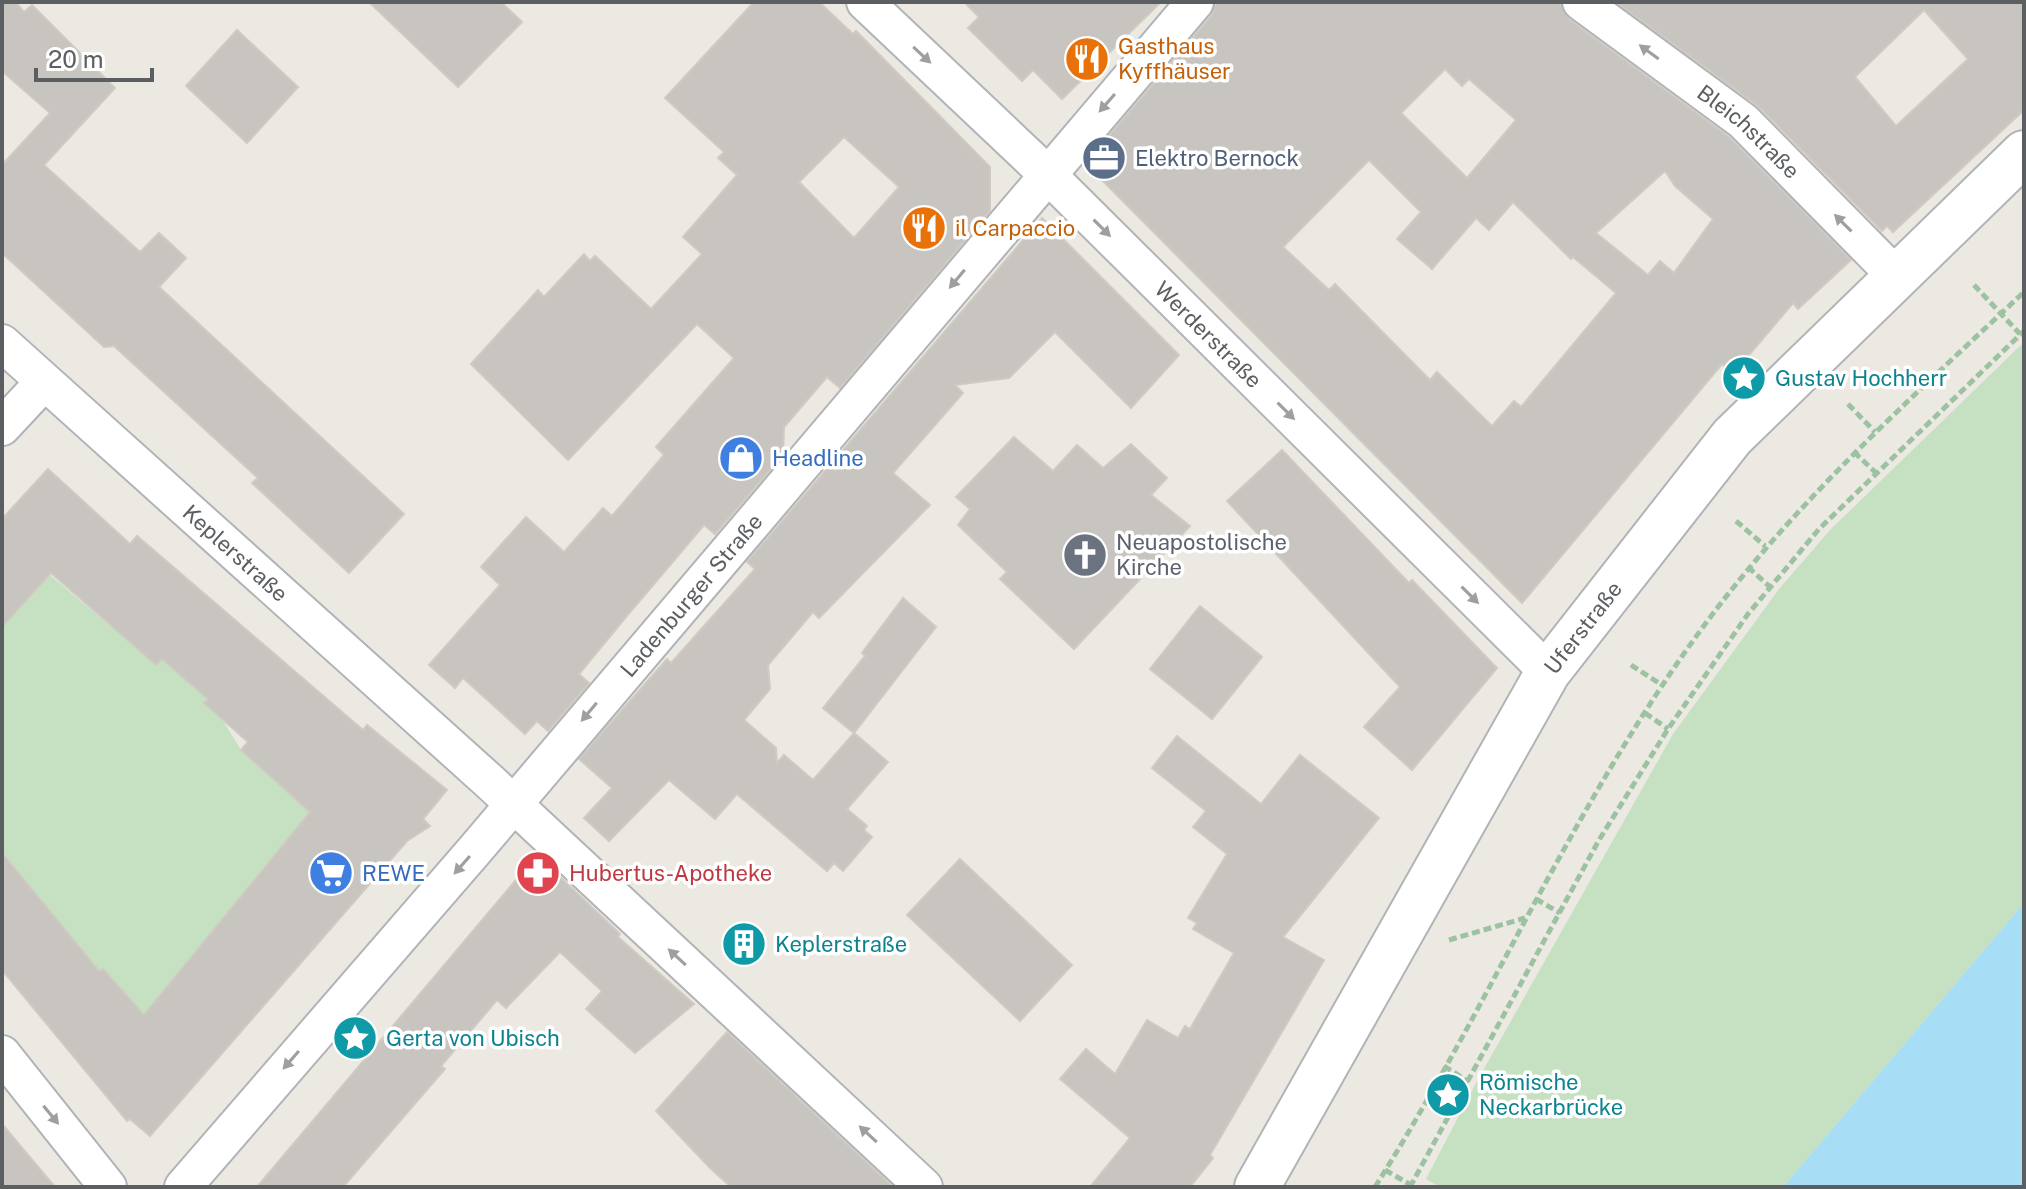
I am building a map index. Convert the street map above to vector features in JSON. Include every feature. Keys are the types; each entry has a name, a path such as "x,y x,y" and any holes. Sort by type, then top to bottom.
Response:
{"street":[{"name":"Werderstraße","path":"865,2 1046,173 1548,672"},
{"name":"Ladenburger Straße","path":"183,1187 1195,2"},
{"name":"Bleichstraße","path":"1581,2 1743,121 1898,278"},
{"name":"Uferstraße","path":"1257,1187 1548,672 1732,437 2024,153"},
{"name":"Keplerstraße","path":"2,343 512,804 924,1187"},
{"path":"2,427 44,382"},
{"path":"2,1054 108,1187"}],"path":[{"path":"1385,1170 1410,1186 1599,840 1668,729 1770,587 1875,472 2022,332 1974,285"},
{"path":"1375,1187 1536,899 1662,685 1765,546 1854,452 2024,292"},
{"path":"1848,404 1875,432"},
{"path":"1854,452 1875,472"},
{"path":"1736,521 1765,546"},
{"path":"1748,567 1770,587"},
{"path":"1631,665 1662,685"},
{"path":"1645,713 1668,729"},
{"path":"1536,899 1560,913"},
{"path":"1449,940 1526,918"},
{"path":"1444,1066 1469,1082"}],"green space":[{"path":"2024,342 2024,903 1783,1187 1440,1187 1426,1179 1477,1081 1673,734 1779,589 1831,529"},
{"path":"50,575 156,665 167,654 197,689 201,685 241,750 330,817 278,850 143,1016 99,971 2,852 2,627"}],"water":[{"path":"2024,903 2024,1187 1783,1187"}],"building":[{"path":"2,2 16,2 24,12 32,5 115,88 44,165 140,252 159,233 186,258 159,287 404,514 349,573 252,483 258,478 114,346 104,347 2,253 2,165 50,113 2,71"},
{"path":"369,2 501,2 522,22 458,87"},
{"path":"754,2 819,2 853,34 856,31 990,167 990,211 840,388 827,377 784,427 783,455 715,534 704,525 579,674 589,683 548,731 537,721 525,734 463,678 455,688 429,665 500,585 481,567 526,517 564,552 603,508 612,516 664,455 656,447 734,358 697,324 568,460 471,364 538,290 544,297 584,254 590,261 595,256 651,309 702,254 683,237 737,175 718,158 724,152 665,98","holes":["844,137 899,187 854,238 799,182"]},
{"path":"964,2 1161,2 1062,99 1033,70 1022,81 968,28 979,17"},
{"path":"1216,2 1560,2 1569,19 1729,137 1851,260 1798,309 1793,303 1733,374 1722,364 1522,603 1092,170 1091,157 1211,16","holes":["1445,69 1462,86 1469,79 1516,120 1467,178 1401,113","1369,160 1421,212 1397,239 1432,269 1476,218 1489,230 1513,202 1571,259 1573,257 1616,293 1521,407 1514,401 1492,426 1437,372 1430,380 1335,284 1329,290 1283,247","1665,171 1675,186 1713,219 1674,273 1660,261 1648,275 1596,233"]},
{"path":"1616,2 2024,2 2024,110 1893,232 1887,226 1882,231 1758,106","holes":["1924,10 1968,59 1896,126 1855,77"]},
{"path":"237,30 298,87 247,143 186,86"},
{"path":"1042,218 1179,355 1131,408 1055,332 1009,378 955,385 963,393 893,473 930,505 819,618 813,612 768,665 770,689 744,720 776,748 777,763 784,755 813,780 854,733 888,762 847,809 867,826 864,830 872,837 843,871 834,863 827,871 737,794 715,819 669,780 609,841 584,818 612,788 579,759 667,659 671,663 755,569 747,562"},
{"name":"Neuapostolische Kirche","path":"1014,437 1053,471 1077,445 1103,468 1131,444 1167,478 1151,495 1190,526 1074,649 1000,579 1007,572 958,525 970,509 956,497"},
{"path":"1282,450 1409,583 1412,580 1497,668 1412,770 1364,727 1400,687 1227,501"},
{"path":"48,469 130,544 137,536 363,730 367,725 447,790 423,819 430,826 407,841 150,1136 130,1119 127,1121 2,970 2,853 99,971 103,969 144,1015 310,812 241,750 248,742 204,703 208,699 162,659 156,665 51,573 2,627 2,519"},
{"path":"903,598 936,627 854,733 823,708 865,656 862,653"},
{"path":"1200,606 1262,657 1212,719 1150,669"},
{"path":"1177,736 1261,804 1300,755 1379,818 1283,937 1324,960 1210,1155 1213,1158 1190,1187 1090,1187 1130,1138 1060,1079 1086,1049 1115,1074 1147,1020 1178,1038 1185,1026 1190,1029 1234,953 1193,929 1197,923 1188,918 1227,854 1193,827 1206,811 1152,768"},
{"path":"537,855 620,934 618,937 694,1004 635,1053 586,1009 602,991 560,952 506,1008 497,1000 441,1066 445,1069 343,1187 257,1187"},
{"path":"960,859 1072,965 1020,1021 907,915"},
{"path":"727,1032 893,1187 731,1187 710,1168 656,1111"},
{"path":"2,1124 55,1187 2,1187"}],"place":[{"name":"Gasthaus Kyffhäuser","path":"1087,59"},
{"name":"Elektro Bernock","path":"1104,158"},
{"name":"il Carpaccio","path":"924,228"},
{"name":"Gustav Hochherr","path":"1744,378"},
{"name":"Headline","path":"741,458"},
{"name":"Neuapostolische Kirche","path":"1085,555"},
{"name":"REWE","path":"331,873"},
{"name":"Hubertus-Apotheke","path":"538,873"},
{"name":"Keplerstraße","path":"744,944"},
{"name":"Gerta von Ubisch","path":"355,1038"},
{"name":"Römische Neckarbrücke","path":"1448,1095"}]}
